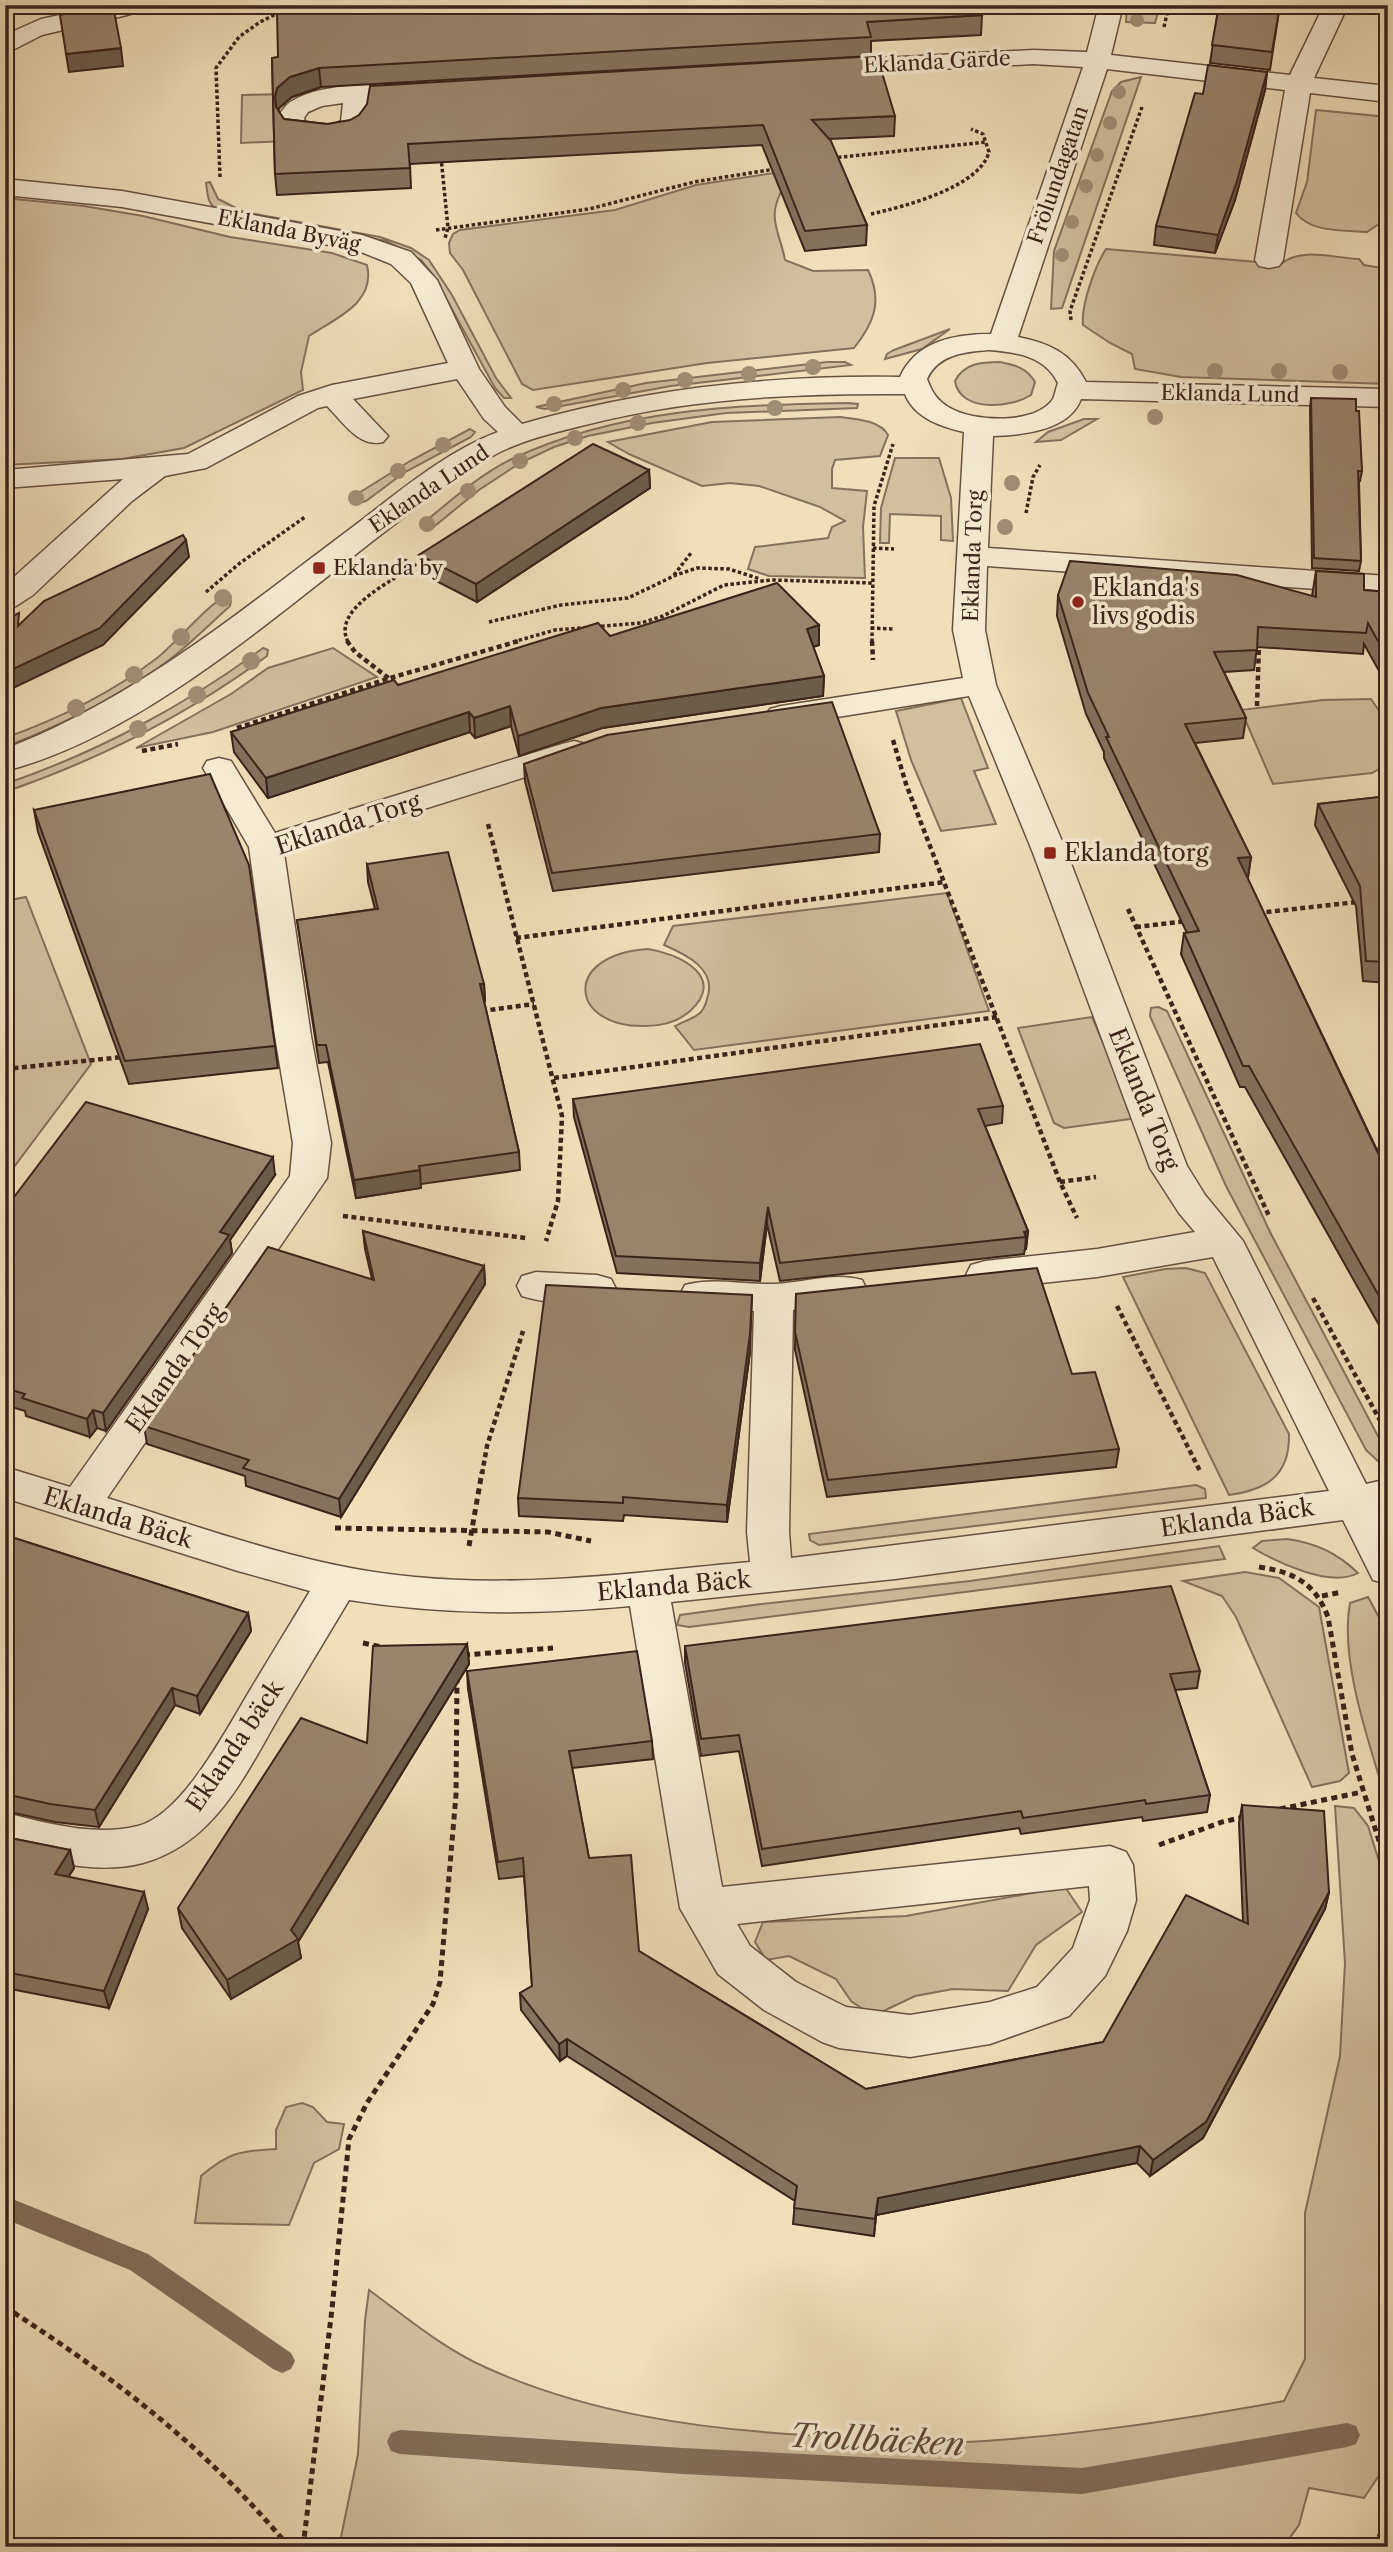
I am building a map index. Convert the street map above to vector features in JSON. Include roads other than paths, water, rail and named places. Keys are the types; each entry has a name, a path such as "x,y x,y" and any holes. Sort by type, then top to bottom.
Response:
{"street":[{"path":"12,34 116,12 134,5"},
{"name":"Frölundagatan","path":"1002,343 1097,61 1111,5"},
{"path":"1269,260 1298,86 1336,5"},
{"name":"Eklanda Gärde","path":"802,69 1033,57 1097,61 1298,86 1388,94"},
{"path":"357,96 440,91"},
{"name":"Eklanda Byväg","path":"5,187 122,199 362,243 401,258 423,280 465,369 494,413 517,435"},
{"path":"976,342 1002,343 1028,347 1059,362 1070,376 1072,390 1070,398 1058,412 1036,422 1009,427 979,426 947,418 924,404 913,379 919,366 942,350 976,342"},
{"path":"5,479 156,468 196,462 308,402 332,394 465,369"},
{"name":"Eklanda Lund","path":"5,761 78,733 148,692 229,637 355,539 441,477 490,446 517,435 604,411 732,392 864,385 914,386"},
{"name":"Eklanda Lund","path":"1072,390 1388,398"},
{"path":"332,394 373,436"},
{"name":"Eklanda Torg","path":"979,426 969,630 980,685 1050,853 1168,1168 1192,1204 1224,1241 1371,1499 1388,1568"},
{"path":"5,599 22,588 121,495 156,468"},
{"path":"971,556 1388,585"},
{"path":"746,720 980,685"},
{"name":"Eklanda Torg","path":"79,1506 308,1178 312,1143 293,1036 266,847 478,783 601,741"},
{"path":"219,768 266,847"},
{"path":"949,1279 1097,1263 1224,1241"},
{"path":"536,1286 774,1298 882,1286"},
{"path":"772,1576 768,1532 774,1298"},
{"name":"Eklanda Bäck","path":"5,1482 238,1555 338,1582 415,1594 463,1596 562,1596 895,1563 1371,1499"},
{"name":"Eklanda bäck","path":"5,1832 44,1841 91,1847 129,1846 156,1839 187,1819 219,1778 338,1582"},
{"path":"648,1589 703,1908 734,1960 780,1996 839,2027 910,2036 990,2023 1054,2002 1089,1962 1104,1931 1112,1900 1110,1865 703,1908"}],"waterway":[{"name":"Trollbäcken","path":"5,2207 139,2262 282,2361"},
{"name":"Trollbäcken","path":"400,2442 683,2461 1082,2481 1347,2435"}],"place":[{"name":"Eklanda by","path":"319,568"},
{"name":"Eklanda's livs godis","path":"1078,602"},
{"name":"Eklanda torg","path":"1050,853"}]}
